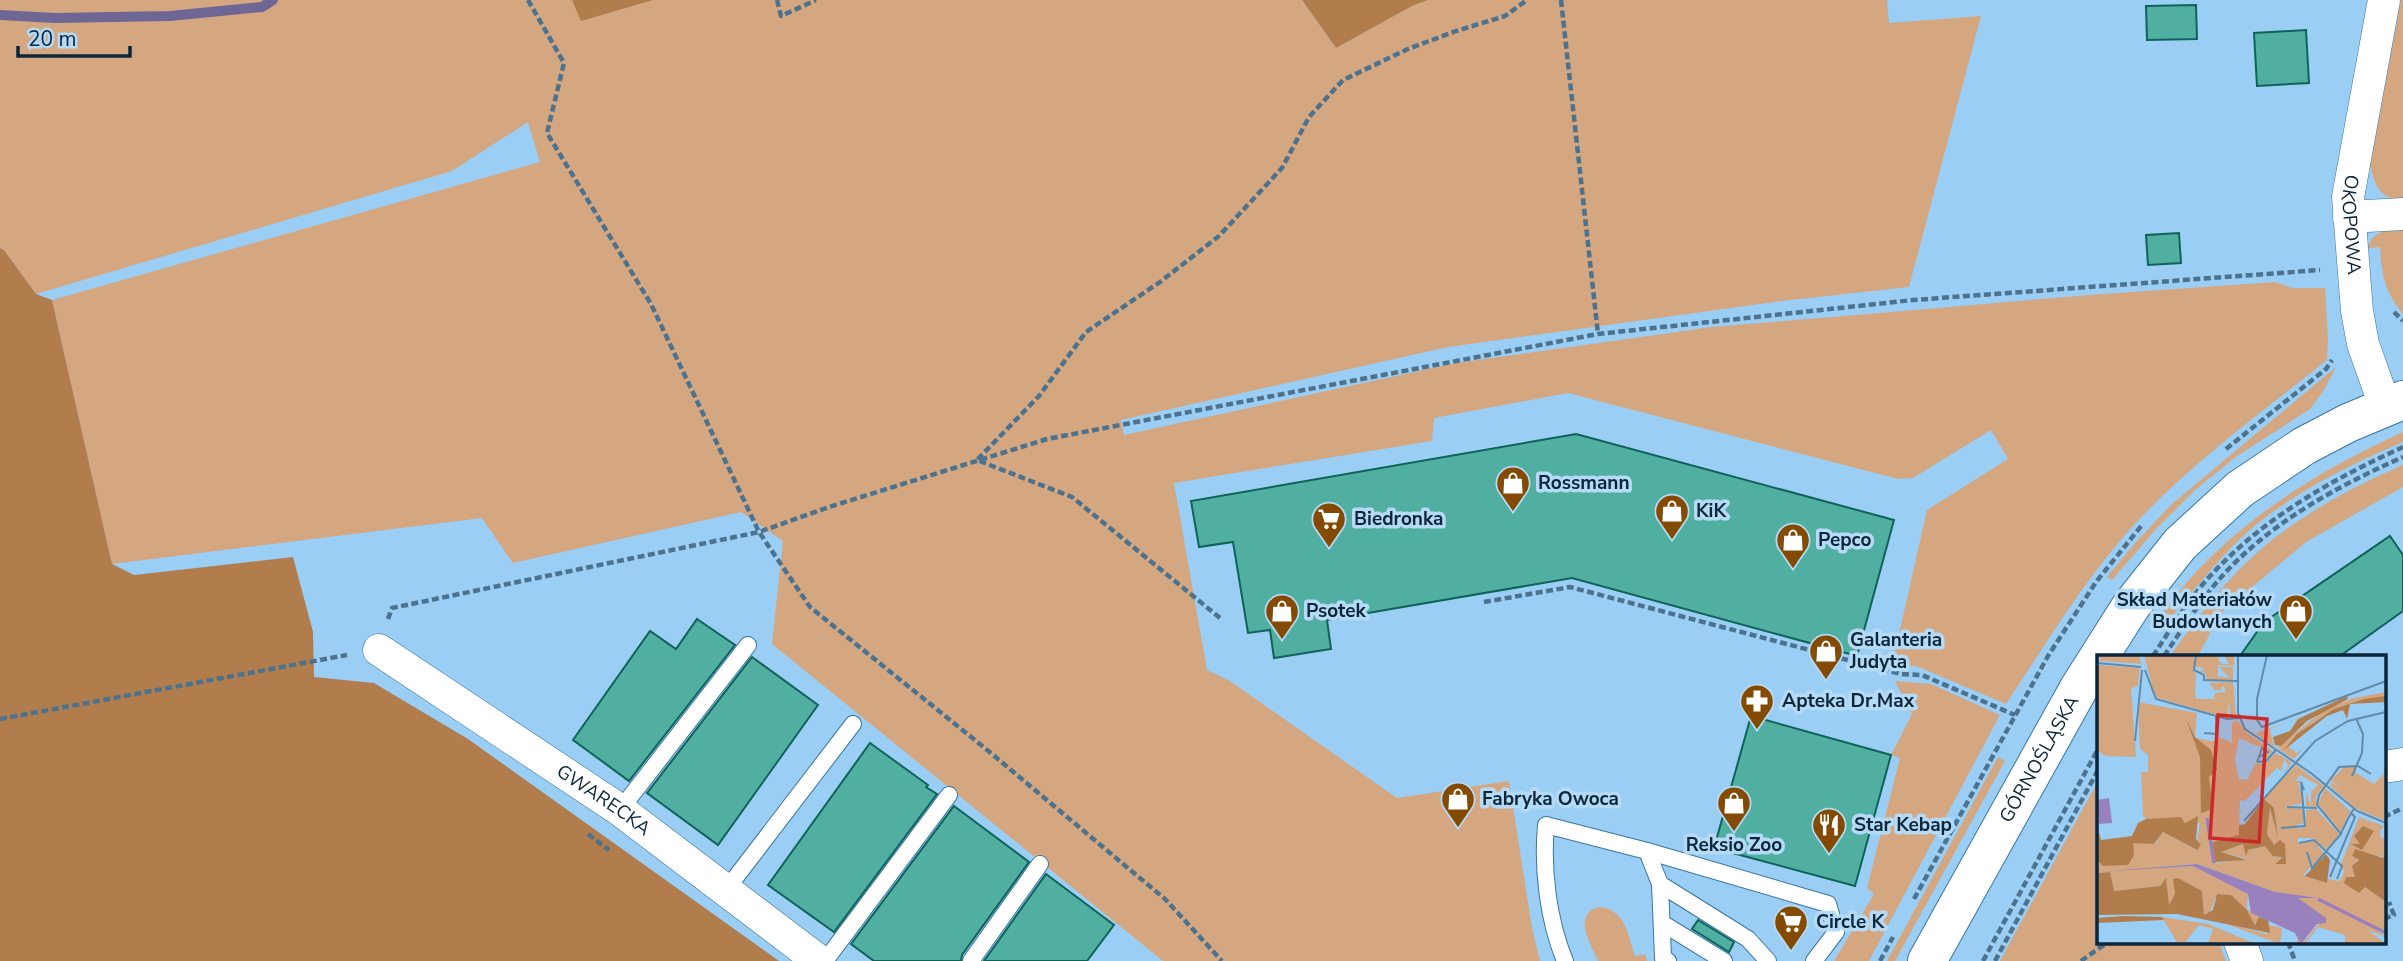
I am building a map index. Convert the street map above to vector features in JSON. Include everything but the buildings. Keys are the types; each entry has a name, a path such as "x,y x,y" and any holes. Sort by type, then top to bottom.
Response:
{"street":[{"name":"OKOPOWA","path":"2384,0 2348,197 2357,311 2363,344 2394,403"},
{"path":"2349,217 2403,214"},
{"name":"GÓRNOŚLĄSKA","path":"2107,655 2131,606 2180,544 2240,489 2304,446 2394,403"},
{"name":"GWARECKA","path":"379,650 620,810 819,961"},
{"name":"GÓRNOŚLĄSKA","path":"1927,961 2097,676"},
{"path":"2242,944 2247,961"}],"lane":[{"path":"620,810 748,645"},
{"path":"726,890 853,724"},
{"path":"825,961 949,795"},
{"path":"1565,961 1555,937 1546,872 1546,825 1647,850 1828,904 1836,932 1814,961"},
{"path":"1647,850 1660,884 1663,958 1668,961"},
{"path":"971,961 1040,864"},
{"path":"1660,884 1748,939 1768,961"},
{"path":"1662,923 1724,961"}],"path":[{"path":"528,0 564,63 547,133 652,304 759,532 810,607 986,749 1165,899 1222,961"},
{"path":"777,0 781,16 816,0"},
{"path":"977,460 1040,396 1086,332 1160,282 1219,236 1282,169 1309,117 1343,80 1408,49 1505,16 1527,0"},
{"path":"1561,0 1598,334"},
{"path":"0,719 379,650 391,608 759,532 1048,439 1598,334 1913,300 2330,269"},
{"path":"2154,655 2210,575 2243,543 2309,495 2343,475 2403,447"},
{"path":"2165,655 2199,605 2224,575 2256,544 2319,499 2403,457"},
{"path":"977,460 1072,497 1220,618"},
{"path":"1484,602 1570,587 1900,674 1922,675 2015,715"},
{"path":"1983,961 2097,751"},
{"path":"1995,961 2097,772"},
{"path":"2386,816 2403,808"},
{"path":"2386,918 2394,915 2389,902"},
{"path":"2081,961 2105,944"},
{"path":"2289,944 2295,961"}],"shaded area":[{"path":"0,0 1302,0 1336,48 1428,0 1887,0 1889,23 1981,16 1909,287 1782,301 1448,347 1121,420 1124,435 1456,363 1712,327 2275,282 2293,288 2325,288 2327,360 2202,460 2133,526 2082,590 2006,704 1916,666 1892,665 1927,510 2008,459 1991,430 1913,478 1898,479 1568,393 1434,418 1432,441 1174,483 1207,670 1230,681 1397,798 1509,781 1532,928 1540,961 1163,961 772,644 783,541 741,512 513,563 482,518 112,564 52,300 540,162 528,122 452,171 36,294 0,248"},
{"path":"572,0 653,0 581,21"},
{"path":"1302,0 1428,0 1336,48"},
{"path":"2401,0 2403,199 2395,199 2379,190 2370,164"},
{"path":"2403,229 2403,314 2385,282 2380,247 2368,248 2377,234"},
{"path":"0,248 36,294 52,300 112,564 134,575 293,557 313,632 314,677 374,683 468,739 779,961 0,961"},
{"path":"2336,367 2310,409 2237,456 2195,490 2156,529 2112,580 2107,577 2172,504"},
{"path":"2403,432 2403,442 2318,483 2277,509 2222,557 2170,619 2162,613 2213,555 2270,507 2334,467"},
{"path":"2403,465 2403,487 2306,542 2221,613 2199,655 2171,655 2216,595 2265,546 2302,518 2362,484"},
{"path":"1895,681 1931,684 2000,715 1869,961 1834,961 1874,894 1867,888 1900,758 1891,755 1912,714"},
{"path":"1998,757 2005,761 1895,961 1887,961"},
{"path":"2097,783 2097,944 2220,944 2226,961 2000,961"},
{"path":"1598,907 1620,917 1635,956 1645,954 1647,961 1598,961 1588,939 1585,924 1590,911"}],"waterway":[{"path":"0,15 55,18 170,16 262,7 273,0"}],"place":[{"name":"Rossmann","path":"1513,513"},
{"name":"KiK","path":"1672,541"},
{"name":"Biedronka","path":"1329,549"},
{"name":"Pepco","path":"1793,570"},
{"name":"Psotek","path":"1282,641"},
{"name":"Skład Materiałów Budowlanych","path":"2296,641"},
{"name":"Galanteria Judyta","path":"1826,681"},
{"name":"Apteka Dr.Max","path":"1757,731"},
{"name":"Fabryka Owoca","path":"1458,829"},
{"name":"Reksio Zoo","path":"1734,833"},
{"name":"Star Kebap","path":"1829,855"},
{"name":"Circle K","path":"1791,952"}]}
